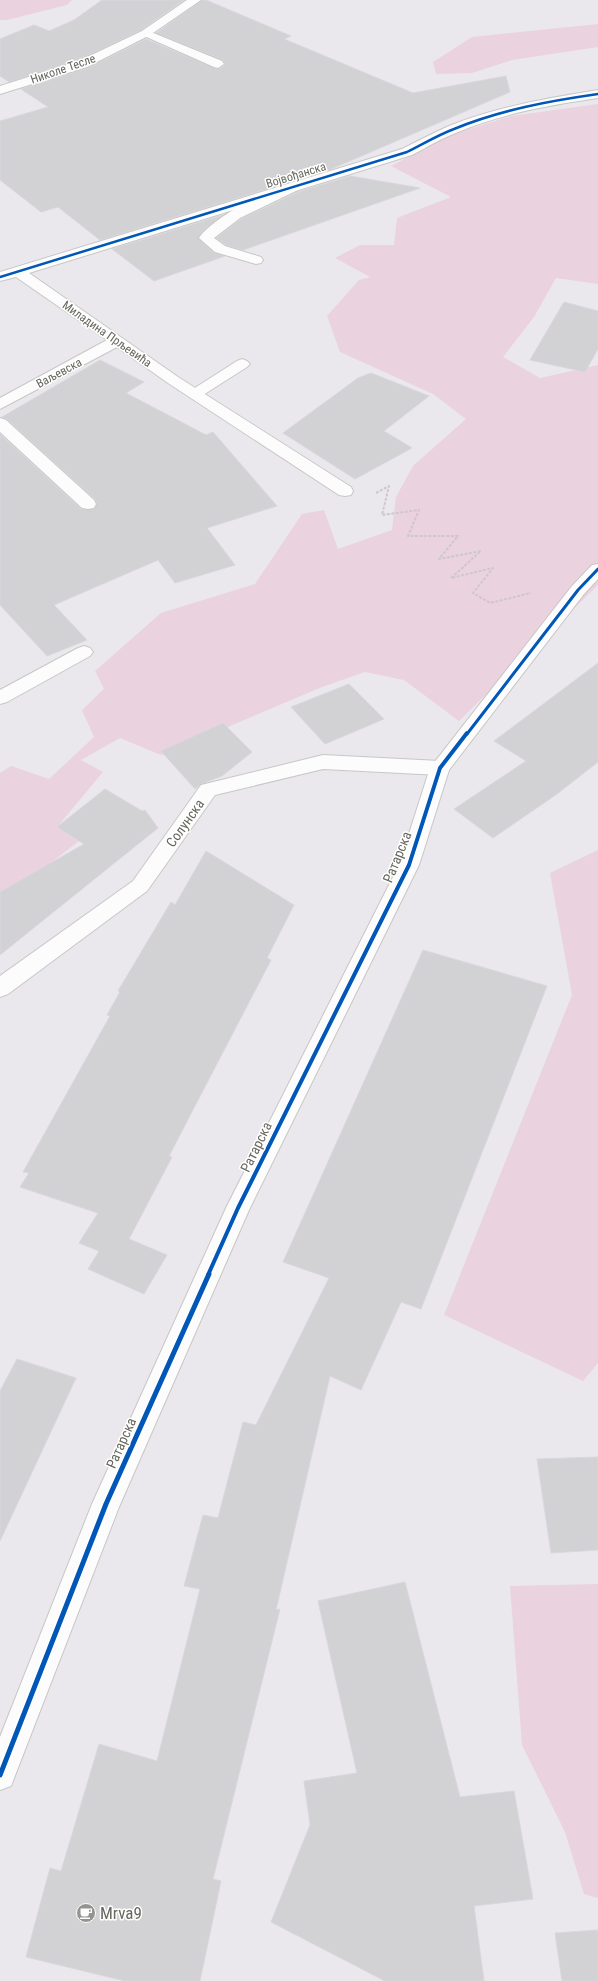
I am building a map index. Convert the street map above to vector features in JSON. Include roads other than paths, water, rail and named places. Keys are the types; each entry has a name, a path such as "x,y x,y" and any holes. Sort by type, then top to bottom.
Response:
{"street":[{"name":"Николе Тесле","path":"0,90 84,64 146,33 195,0"},
{"path":"146,33 218,64"},
{"name":"Војвођанска","path":"0,277 407,152 454,129 498,114 545,102 598,94"},
{"name":"Војвођанска","path":"256,260 220,249 206,238 212,230 228,219 296,186"},
{"name":"Миладина Прљевића","path":"19,272 195,394 345,491"},
{"name":"Ваљевска","path":"0,404 117,341"},
{"path":"195,394 242,364"},
{"path":"0,423 88,504"},
{"name":"Ратарска","path":"0,1775 106,1504 238,1208 408,865 440,768 578,590 598,569"},
{"path":"0,698 84,652"},
{"name":"Солунска","path":"0,988 140,886 208,790 323,762 440,768"}],"place":[{"name":"Mrva9","path":"86,1913"}]}
